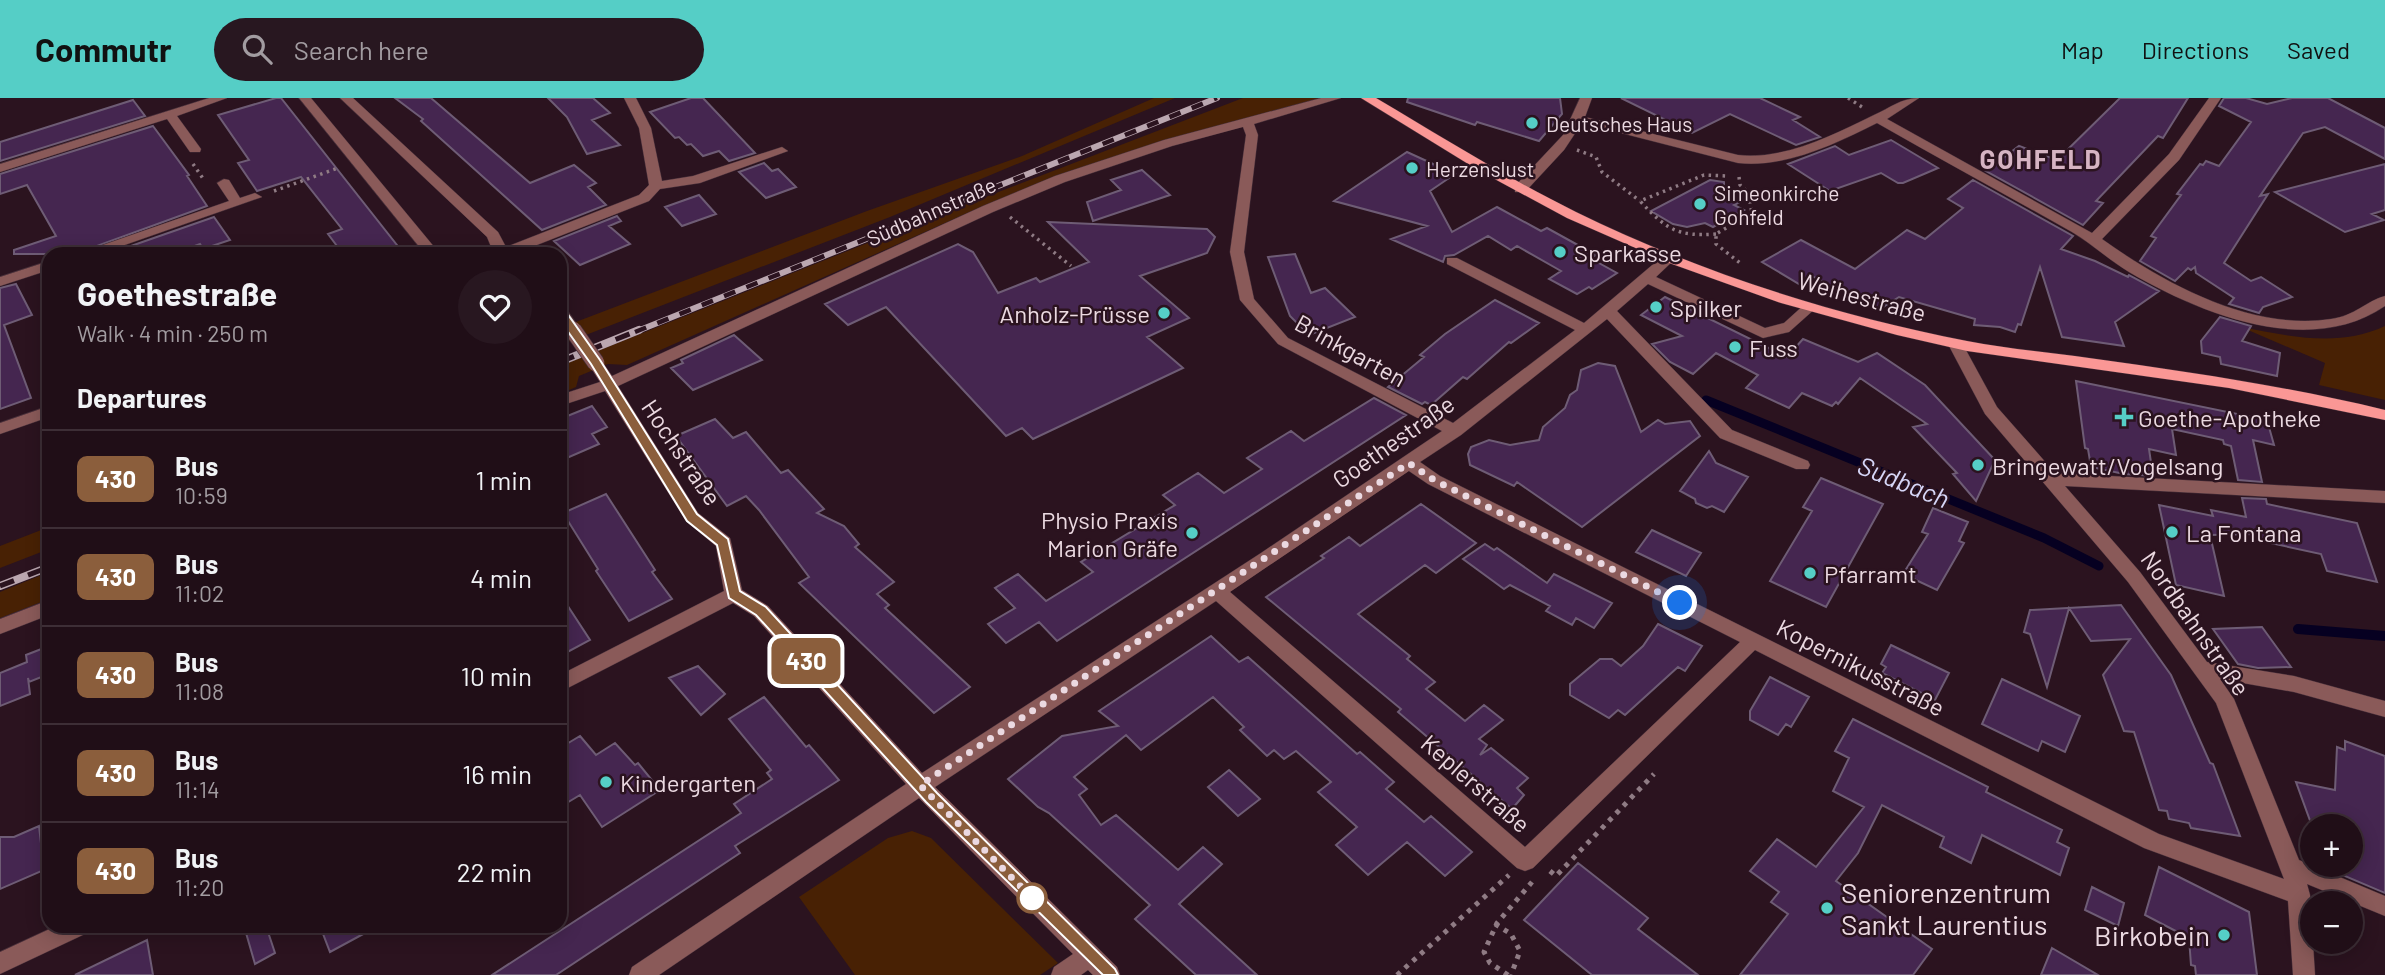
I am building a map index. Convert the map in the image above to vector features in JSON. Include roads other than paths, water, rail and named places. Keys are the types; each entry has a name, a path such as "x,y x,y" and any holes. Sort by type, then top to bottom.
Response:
{"main road":[{"name":"Weihestraße","path":"1367,98 1520,189 1669,258 1810,307 1956,344 2250,385 2385,415"}],"street":[{"path":"0,167 221,98"},
{"path":"305,98 427,247"},
{"path":"346,98 494,235 499,247"},
{"path":"630,98 645,128 656,186"},
{"name":"Südbahnstraße","path":"567,399 609,384 1060,179 1168,143 1335,98"},
{"path":"1520,189 1562,145 1580,119 1586,98"},
{"path":"1580,119 1738,159 1763,161 1878,119 1913,98"},
{"path":"2094,239 2174,157 2215,98"},
{"path":"169,114 195,149"},
{"path":"1878,119 2094,239 2133,267 2184,294 2228,310 2271,321 2312,326 2358,317 2385,300"},
{"name":"Brinkgarten","path":"1248,123 1252,135 1237,252 1247,300 1283,341 1455,431"},
{"path":"520,247 644,198 656,186 695,180 782,151"},
{"path":"224,183 237,203"},
{"path":"105,247 255,197"},
{"name":"Goethestraße","path":"640,975 920,785 1217,591 1455,431 1587,330 1669,258"},
{"path":"1452,261 1587,330"},
{"path":"0,282 42,267"},
{"path":"1647,278 1763,333 1777,334 1790,327 1810,307"},
{"path":"1608,311 1726,434 1802,465"},
{"name":"Hochstraße","path":"567,322 596,363 692,517 723,543 734,594"},
{"name":"Nordbahnstraße","path":"1956,344 1991,410 2134,576 2224,699 2291,867 2299,895 2304,975"},
{"path":"0,429 42,414"},
{"name":"Kopernikusstraße","path":"1409,463 1446,486 2152,841 2299,895"},
{"path":"2051,478 2385,497"},
{"name":"Keplerstraße","path":"1217,591 1531,869 1754,640"},
{"path":"567,680 734,594 761,611 920,785 1109,975"},
{"path":"0,627 42,610"},
{"path":"2202,668 2259,675 2307,685 2385,709"},
{"path":"2291,867 2385,906"},
{"path":"0,963 64,933"},
{"path":"1062,975 1090,956"}],"waterway":[{"name":"Sudbach","path":"1706,400 2044,538 2099,566"},
{"name":"Sudbach","path":"2298,629 2385,636"}],"railway":[{"path":"635,332 1217,98"},
{"path":"567,359 639,330"},
{"path":"0,586 42,570"}],"place":[{"name":"Deutsches Haus","path":"1532,123"},
{"name":"Herzenslust","path":"1412,168"},
{"name":"Simeonkirche Gohfeld","path":"1700,204"},
{"name":"Sparkasse","path":"1560,252"},
{"name":"Spilker","path":"1656,307"},
{"name":"Anholz-Prüsse","path":"1164,313"},
{"name":"Fuss","path":"1735,347"},
{"name":"Goethe-Apotheke","path":"2124,417"},
{"name":"Bringewatt/Vogelsang","path":"1978,465"},
{"name":"La Fontana","path":"2172,532"},
{"name":"Physio Praxis Marion Gräfe","path":"1192,533"},
{"name":"Pfarramt","path":"1810,573"},
{"name":"Kindergarten","path":"606,782"},
{"name":"Seniorenzentrum Sankt Laurentius","path":"1827,908"},
{"name":"Birkobein","path":"2224,935"}],"district":[{"name":"GOHFELD","path":"2041,158"}]}
